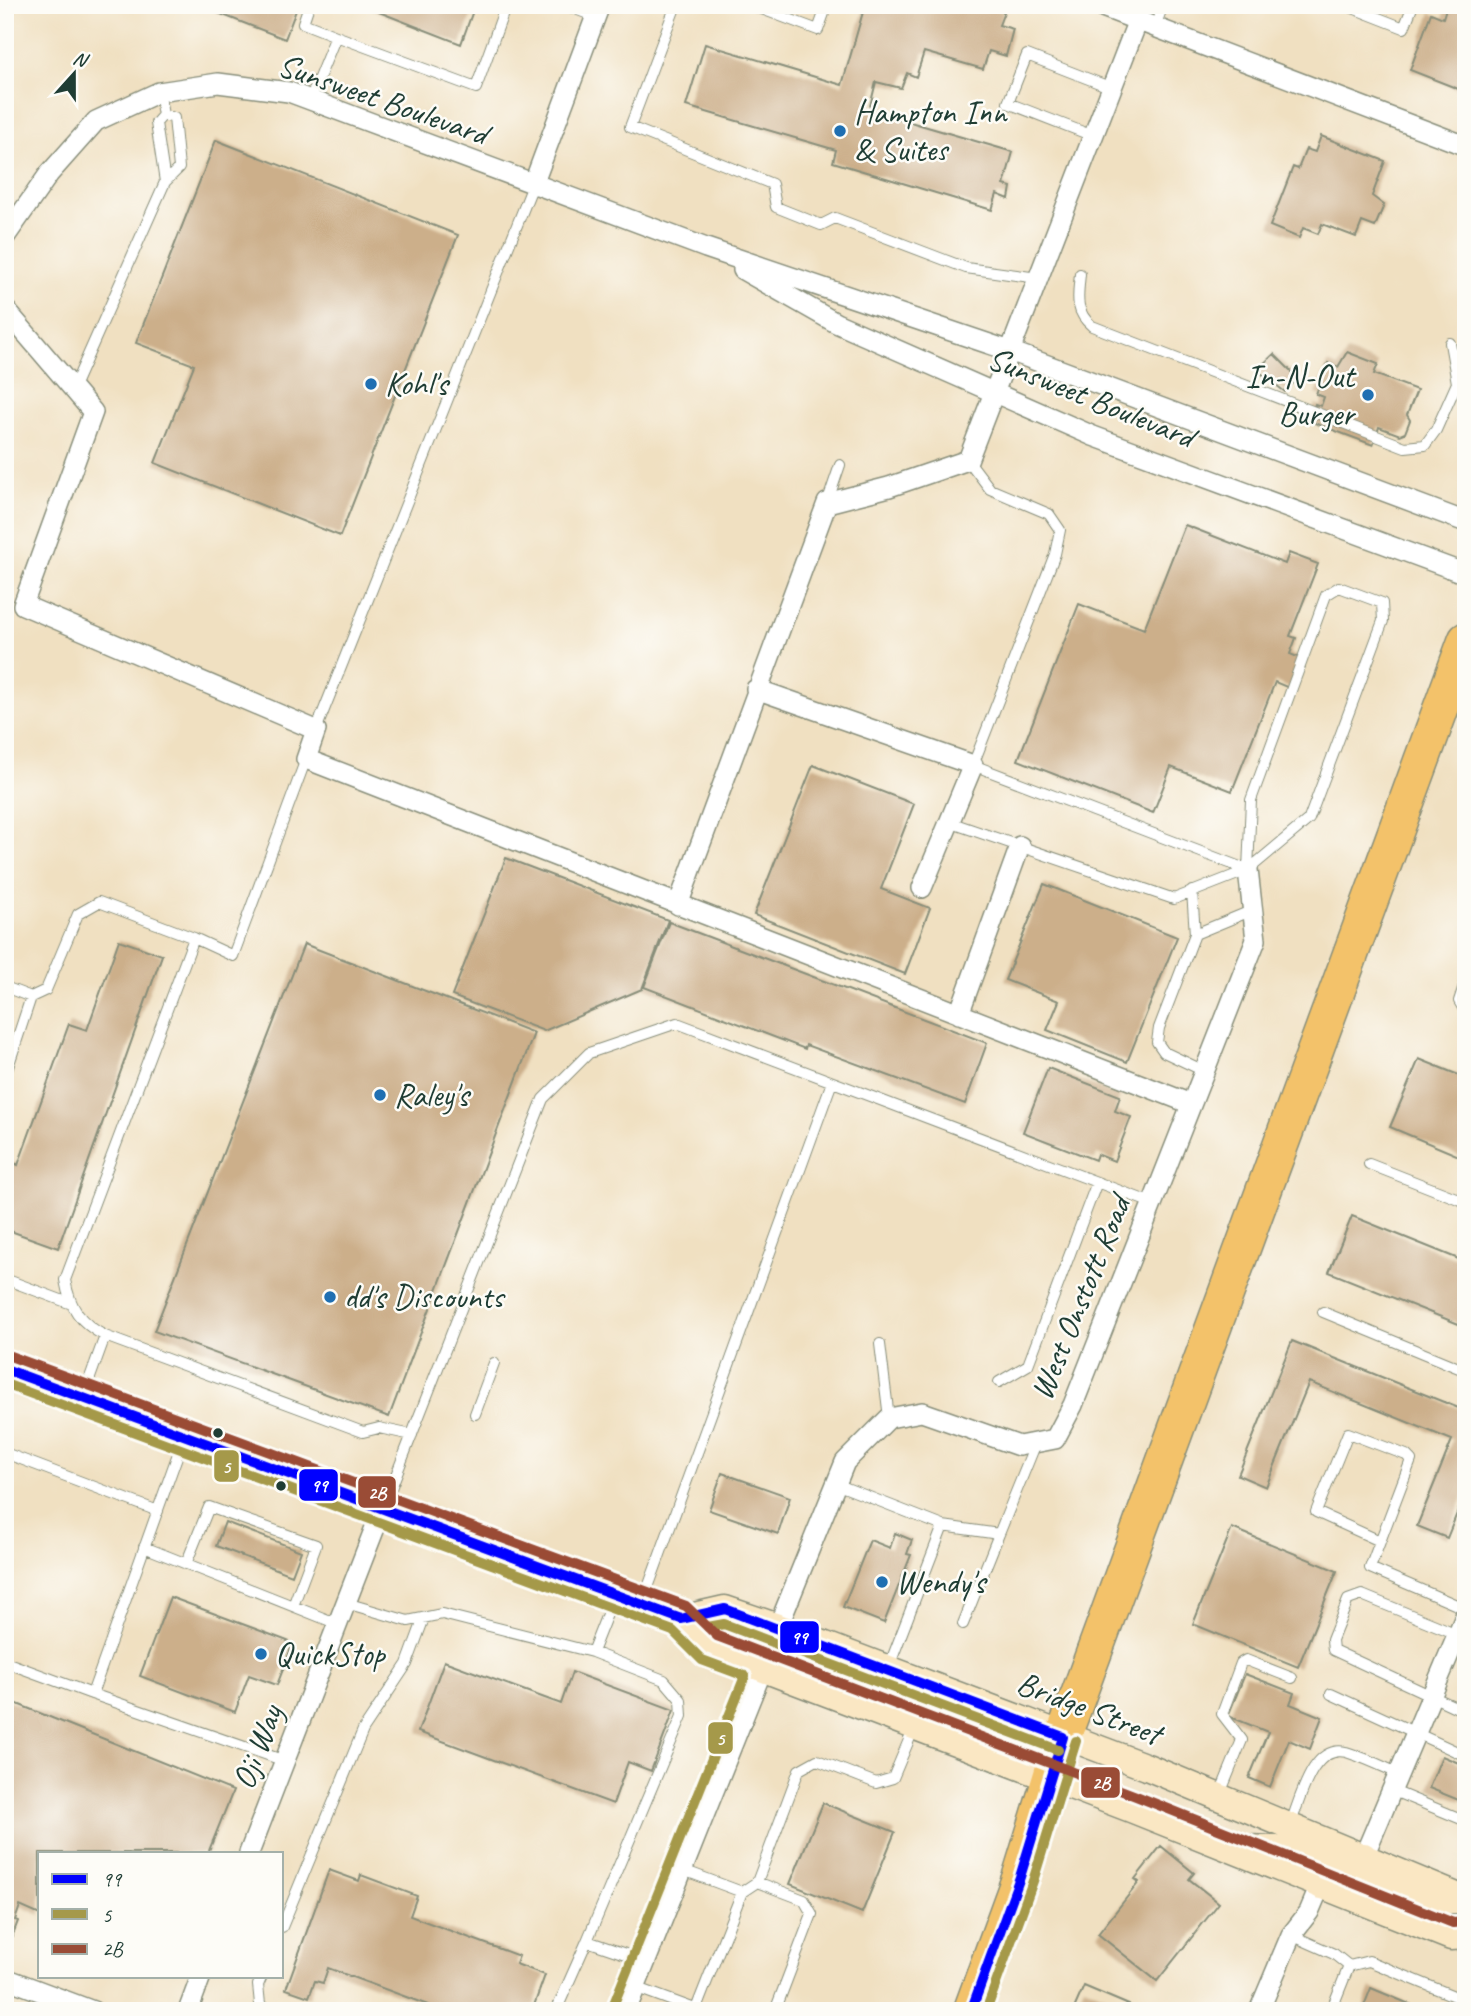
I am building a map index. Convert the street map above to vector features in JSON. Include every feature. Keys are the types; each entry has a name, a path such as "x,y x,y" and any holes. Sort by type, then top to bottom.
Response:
{"highway":[{"path":"971,2011 1020,1877 1063,1737 1466,640"}],"main road":[{"path":"5,1369 642,1604 686,1625 709,1648 1050,1778 1451,1937 1466,1937"},
{"name":"Bridge Street","path":"686,1625 725,1609 778,1627 1290,1825 1466,1900"},
{"path":"763,1668 784,1656 834,1667 888,1669"},
{"path":"1224,1847 1277,1849 1326,1862 1364,1856"},
{"path":"1320,1886 1346,1880 1357,1881 1406,1899 1466,1900"}],"street":[{"path":"1097,5 1466,146"},
{"path":"533,185 598,11"},
{"path":"678,905 827,503 889,487 968,460 1112,88 1146,24"},
{"name":"Sunsweet Boulevard","path":"5,237 49,174 96,121 159,92 218,83 289,92 706,248 1010,351 1466,522"},
{"name":"Sunsweet Boulevard","path":"706,248 836,323 1093,436 1466,574"},
{"path":"5,309 93,412 23,605 316,730 306,759 1191,1104"},
{"path":"756,690 973,765 922,888"},
{"path":"958,1014 1020,846"},
{"name":"West Onstott Road","path":"889,1418 922,1412 1019,1446 1055,1438 1073,1405 1256,940 1248,870"},
{"path":"778,1627 845,1462 889,1418"},
{"name":"Oji Way","path":"249,1852 383,1507"},
{"path":"1364,1856 1466,1614"},
{"path":"626,2011 763,1668"},
{"path":"1259,2011 1291,1935 1309,1912 1320,1886"},
{"path":"188,2011 200,1978"},
{"path":"5,1979 93,2011"}],"lane":[{"path":"309,5 303,23 475,89 506,5"},
{"path":"565,5 598,11"},
{"path":"676,5 630,127 772,184 776,207 821,225 835,218 966,268 1038,278"},
{"path":"751,5 818,30 827,5"},
{"path":"1146,24 1163,5"},
{"path":"1345,5 1404,28 1413,5"},
{"path":"310,100 336,36"},
{"path":"1093,136 1008,103 1027,55 1112,88"},
{"path":"159,92 163,115"},
{"path":"73,390 165,182 179,168 174,118 163,115"},
{"path":"163,115 156,123 165,182"},
{"path":"316,730 533,185"},
{"path":"1080,274 1077,303 1080,317 1092,326 1405,447 1425,445 1436,430 1457,383 1450,343"},
{"path":"968,460 990,489 1049,514 1060,530 1055,554 973,765 1248,870"},
{"path":"827,503 839,465"},
{"path":"949,822 1174,899 1248,870 1309,819 1382,621 1382,603 1339,587 1326,594 1251,800 1248,870"},
{"path":"5,987 31,997 46,990 78,914 99,902 194,938 233,956 306,759"},
{"path":"1192,891 1195,934 1159,1028 1157,1042 1164,1052 1205,1071"},
{"path":"1195,934 1252,910"},
{"path":"194,938 65,1280 69,1303 86,1326 104,1336 363,1432 379,1428 412,1435"},
{"path":"1466,980 1459,1001 1466,1013"},
{"path":"5,1076 31,997"},
{"path":"383,1507 543,1099 589,1053 677,1023 1152,1203"},
{"path":"642,1604 832,1082"},
{"path":"1369,1164 1466,1202"},
{"path":"999,1382 1028,1366 1097,1182"},
{"path":"5,1279 69,1303"},
{"path":"1323,1312 1466,1371"},
{"path":"83,1397 104,1336"},
{"path":"880,1344 889,1418"},
{"path":"475,1414 494,1363"},
{"path":"1380,1541 1316,1513 1348,1433 1396,1451 1411,1460 1370,1568 1466,1609"},
{"path":"92,1694 186,1434"},
{"path":"963,1624 1036,1442"},
{"path":"5,1453 158,1511"},
{"path":"836,1484 943,1526 999,1534"},
{"path":"186,1564 209,1507 316,1545 293,1606"},
{"path":"888,1669 943,1526"},
{"path":"144,1547 338,1624"},
{"path":"592,1653 615,1594"},
{"path":"1457,1634 1362,1595 1348,1600 1332,1640 1333,1650 1466,1712"},
{"path":"346,1603 408,1621 442,1614 592,1653 664,1680 681,1700 682,1716 556,2011"},
{"path":"284,1922 363,1730 407,1664 424,1618"},
{"path":"1219,1797 1242,1740 1222,1714 1241,1663 1246,1660 1259,1663 1292,1678"},
{"path":"5,1662 285,1761"},
{"path":"1331,1694 1466,1756"},
{"path":"635,1987 698,2010 742,1892 757,1882 799,1770 817,1760 876,1783 893,1778 915,1726"},
{"path":"1290,1825 1312,1771 1319,1760 1332,1751 1345,1752 1466,1821"},
{"path":"683,1870 742,1892"},
{"path":"757,1882 804,1900 811,1914 775,2011"},
{"path":"1291,1935 1334,1954 1349,1966"},
{"path":"587,1941 646,1961"},
{"path":"1349,1966 1369,1961 1466,2001"},
{"path":"1331,2011 1349,1966"},
{"path":"261,1978 258,1985 260,2004 269,2011"}],"building":[{"path":"206,5 298,5 285,39 205,8"},
{"path":"361,5 475,5 461,44"},
{"path":"865,5 982,5 1004,12 999,25 1013,29 1006,56 989,51 983,69 924,52 916,77 907,73 901,88 876,82 869,110 1013,152 1004,185 1011,187 1009,199 997,194 992,210 833,162 836,150 686,106 705,44 842,85"},
{"path":"1447,5 1466,5 1466,92 1410,70 1431,13 1443,18"},
{"path":"1321,136 1385,161 1372,196 1384,205 1375,227 1362,222 1356,237 1322,224 1318,234 1303,228 1299,238 1270,226 1293,167 1298,169 1306,149 1315,152"},
{"path":"216,140 458,235 340,536 155,463 194,365 136,343"},
{"name":"In-N-Out Burger","path":"1347,352 1378,364 1374,374 1417,390 1407,415 1410,420 1405,433 1400,435 1379,427 1373,445 1309,421 1315,404 1321,406 1324,397 1316,394 1328,363 1338,367"},
{"path":"1274,354 1298,378 1285,392 1257,370"},
{"path":"1185,525 1285,564 1289,553 1318,564 1290,636 1296,638 1290,654 1300,658 1289,688 1275,682 1232,791 1171,767 1153,813 1018,760 1079,604 1144,629"},
{"path":"813,765 914,804 881,889 930,908 905,974 754,915"},
{"path":"506,858 668,920 642,989 544,1031 452,996"},
{"path":"1044,884 1177,937 1127,1062 1047,1030 1059,1001 1005,980"},
{"path":"669,922 987,1043 965,1104 806,1045 805,1049 644,987"},
{"path":"119,940 162,955 58,1248 5,1229 5,1168 8,1160 18,1165 69,1024 87,1030"},
{"path":"304,944 534,1033 389,1417 154,1331"},
{"path":"1419,1059 1466,1078 1466,1159 1390,1127"},
{"path":"1048,1068 1120,1096 1115,1111 1131,1117 1114,1161 1097,1154 1095,1160 1023,1132"},
{"path":"1352,1216 1466,1262 1466,1327 1329,1272"},
{"path":"1292,1341 1466,1411 1466,1491 1447,1538 1417,1526 1452,1440 1309,1382 1266,1487 1238,1475"},
{"path":"722,1473 790,1497 778,1534 709,1510"},
{"path":"225,1522 301,1551 292,1575 216,1546"},
{"path":"1232,1528 1337,1571 1298,1667 1193,1624"},
{"path":"895,1533 912,1540 907,1554 911,1555 884,1623 843,1607 870,1540 890,1548"},
{"path":"170,1597 293,1643 277,1685 249,1675 235,1712 140,1676"},
{"path":"444,1661 561,1704 572,1672 674,1710 651,1771 628,1762 613,1804 418,1732"},
{"path":"1245,1674 1294,1693 1290,1704 1322,1717 1310,1749 1289,1740 1270,1787 1249,1778 1268,1732 1228,1716"},
{"path":"5,1699 233,1791 208,1852 38,1852 38,1914 20,1906 10,1942 5,1940"},
{"path":"1442,1756 1466,1766 1466,1789 1461,1801 1429,1788"},
{"path":"823,1803 895,1832 862,1913 790,1884"},
{"path":"1161,1846 1194,1873 1189,1879 1219,1903 1157,1981 1098,1934 1139,1882 1135,1879"},
{"path":"329,1870 359,1881 361,1875 417,1896 410,1916 519,1956 516,1964 545,1975 532,2011 444,2011 328,1968 323,1983 315,1981 309,1997 286,1989"},
{"path":"1084,1986 1143,2011 1073,2011"},
{"path":"1371,1988 1426,2011 1362,2011"}],"transit line":[{"name":"2B","path":"10,1356 686,1606 717,1636 1136,1796 1453,1923 1465,1922"},
{"name":"99","path":"5,1369 681,1619 725,1609 1063,1737"},
{"name":"5","path":"5,1384 673,1631 702,1660 745,1676 613,2006"},
{"name":"5","path":"708,1627 724,1624 1058,1750"},
{"name":"99","path":"971,2011 1020,1877 1063,1737"},
{"name":"5","path":"986,2011 1033,1881 1076,1741"}],"place":[{"name":"Hampton Inn & Suites","path":"840,131"},
{"name":"Kohl's","path":"371,384"},
{"name":"In-N-Out Burger","path":"1368,395"},
{"name":"Raley's","path":"380,1095"},
{"name":"dd's Discounts","path":"330,1297"},
{"name":"Wendy's","path":"882,1582"},
{"name":"QuickStop","path":"261,1654"}]}
